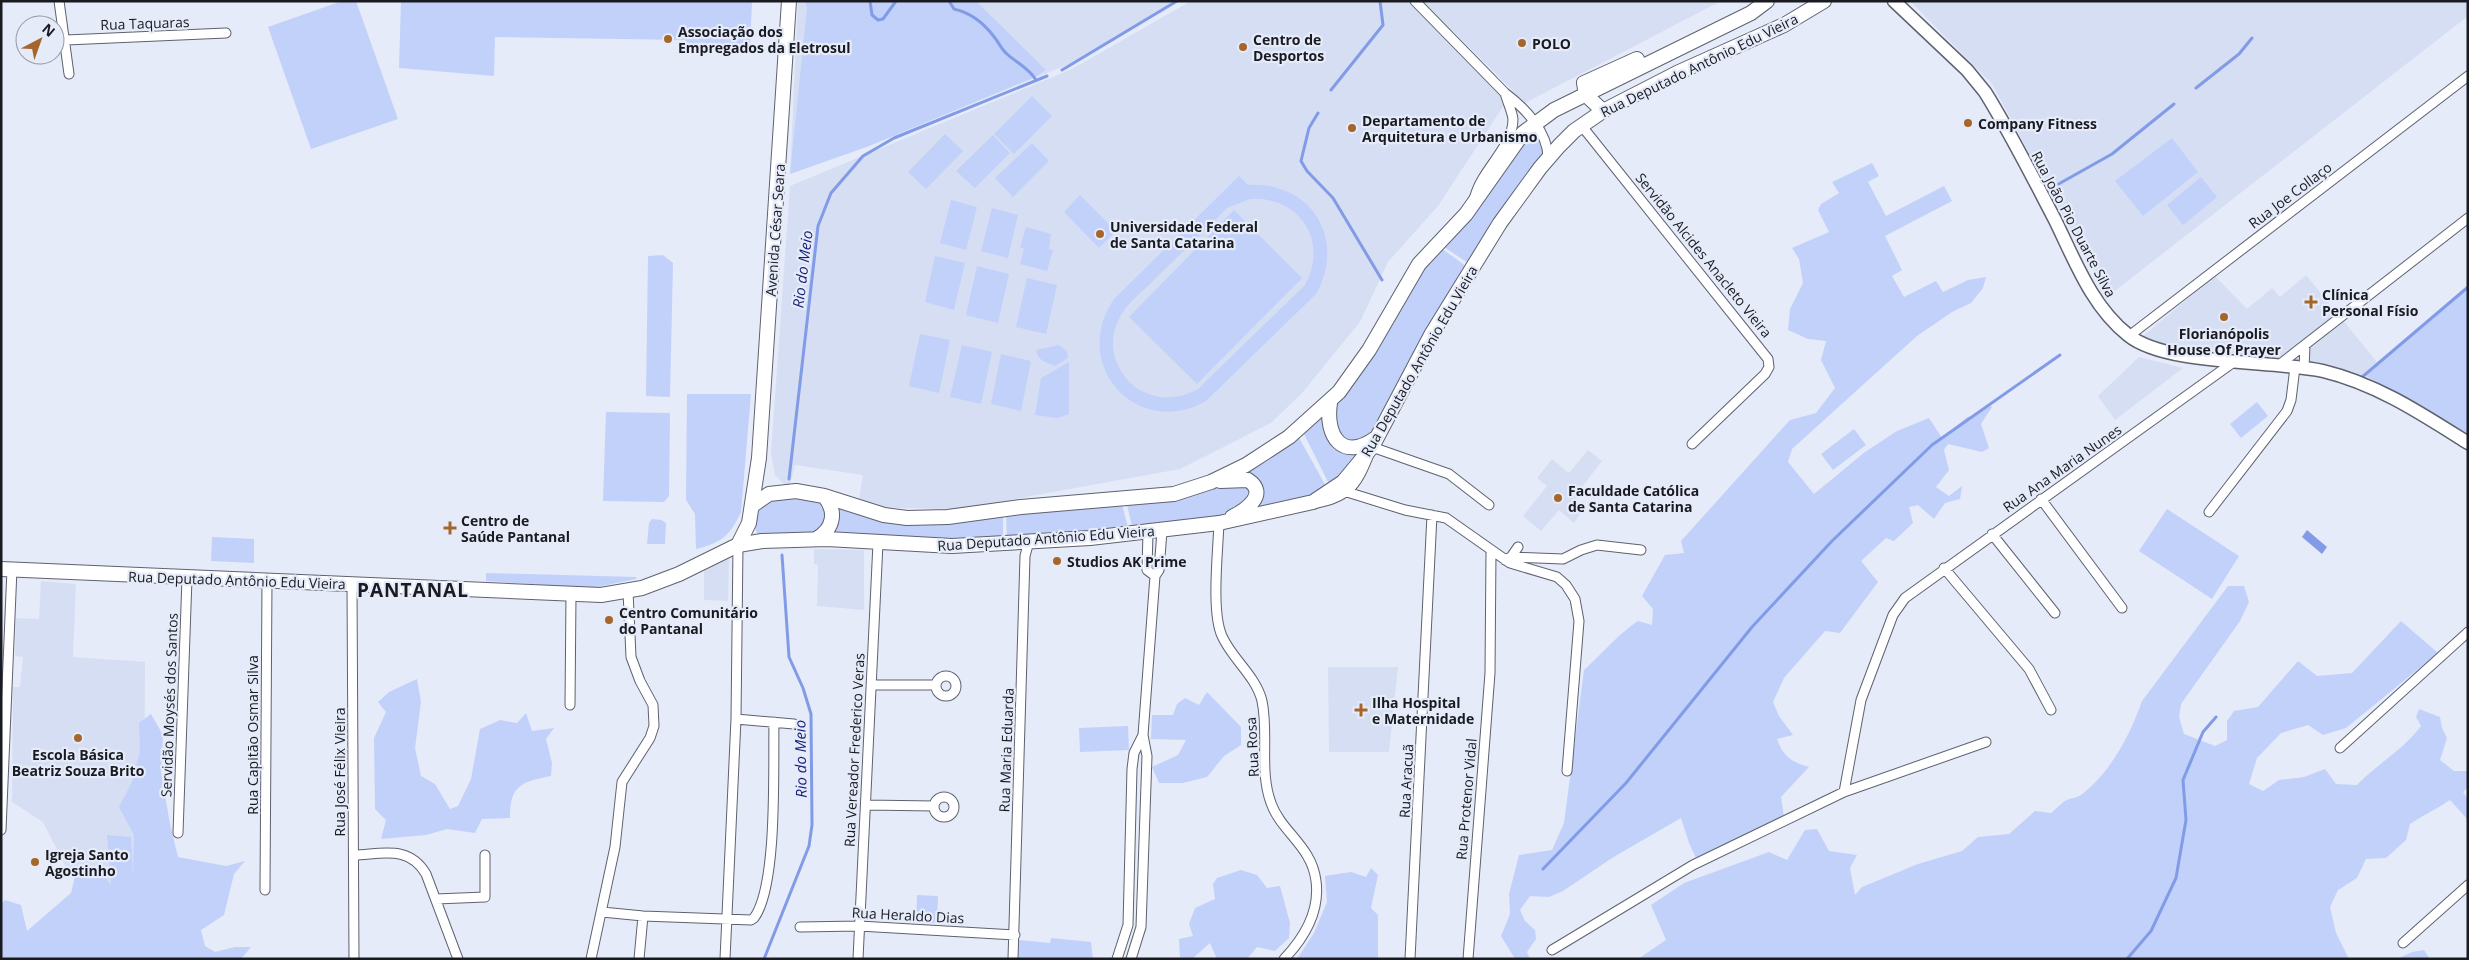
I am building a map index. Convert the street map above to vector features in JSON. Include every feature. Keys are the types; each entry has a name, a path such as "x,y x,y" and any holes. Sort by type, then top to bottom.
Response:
{"main road":[{"name":"Avenida César Seara","path":"738,545 749,523 758,458 789,1"},
{"path":"1603,112 1586,95 1584,83 1698,32 1754,1"},
{"path":"753,505 762,497 776,492 796,491 824,496 884,515 929,518 1163,496 1187,491 1246,465 1280,445 1330,403 1361,363 1419,264 1459,224 1523,133 1530,118 1586,95 1751,13 1767,1"},
{"name":"Rua Deputado Antônio Edu Vieira","path":"816,539 952,546 1029,542 1155,531 1222,522 1304,505 1324,496 1343,482 1375,441 1435,329 1500,222 1548,158 1581,126 1603,112 1677,73 1784,25 1824,1"},
{"name":"Rua João Pio Duarte Silva","path":"1898,3 1967,70 1985,92 2088,286 2109,317 2129,336 2152,347 2173,353 2322,371 2372,386 2468,443"},
{"path":"1330,403 1327,420 1330,430 1343,446 1352,448 1365,446 1375,441"},
{"name":"Avenida César Seara","path":"758,458 767,484 776,492"},
{"path":"1211,482 1248,480 1256,488 1256,497 1252,505 1222,522"},
{"path":"749,523 756,536 762,541 816,539 829,528 832,516 830,505 824,496"},
{"name":"Rua Deputado Antônio Edu Vieira","path":"6,569 601,595 628,591 665,580 738,545 762,541"}],"street":[{"path":"59,1 66,40 69,74"},
{"path":"1415,1 1505,93 1517,102 1547,142 1548,158"},
{"name":"Rua Taquaras","path":"66,40 226,33"},
{"name":"Rua Joe Collaço","path":"2129,336 2468,76"},
{"path":"1505,93 1524,122 1523,133"},
{"path":"1473,205 1478,184 1508,141 1513,119 1505,93"},
{"name":"Servidão Alcides Anacleto Vieira","path":"1581,126 1768,359 1769,367 1765,374 1692,444"},
{"path":"2279,365 2468,218"},
{"path":"2209,512 2287,410 2305,345"},
{"name":"Rua Ana Maria Nunes","path":"1844,792 1861,700 1893,615 1905,598 1944,568 2235,361"},
{"path":"1304,505 1335,499 1347,492 1359,477 1375,441 1449,474 1489,504"},
{"path":"1347,492 1405,510 1453,521 1491,551 1557,577 1566,585 1575,599 1578,611 1578,636 1567,772"},
{"path":"2041,499 2122,608"},
{"name":"Rua Aracuã","path":"1410,959 1432,515"},
{"name":"Rua Rosa","path":"1222,522 1217,608 1222,636 1254,683 1262,699 1265,720 1267,779 1271,804 1275,814 1302,846 1309,858 1316,880 1315,905 1310,924 1299,942 1284,959"},
{"path":"1155,531 1147,570 1155,576"},
{"path":"1131,959 1141,927 1148,756 1143,735 1155,576 1159,570 1155,531"},
{"path":"1992,534 2055,613"},
{"name":"Rua Maria Eduarda","path":"1014,959 1025,566 1029,542"},
{"name":"Rua Vereador Frederico Veras","path":"858,959 878,543"},
{"path":"725,959 736,718 738,545"},
{"path":"1508,558 1563,559 1597,545 1614,545 1641,550"},
{"path":"1508,558 1518,547"},
{"name":"Rua Protenor Vidal","path":"1468,959 1490,673 1491,551"},
{"path":"1944,568 2029,668 2051,710"},
{"path":"1,830 6,569"},
{"name":"Servidão Moysés dos Santos","path":"178,833 187,578"},
{"name":"Rua Capitão Osmar Silva","path":"265,890 267,581"},
{"name":"Rua José Félix Vieira","path":"352,585 354,959"},
{"path":"591,959 615,847 622,782 650,738 655,713 631,657 628,591"},
{"path":"570,705 571,595"},
{"path":"2340,748 2468,632"},
{"path":"871,685 936,685"},
{"path":"736,718 794,724"},
{"path":"602,912 727,920 751,920 756,915 771,856 774,722"},
{"path":"1117,959 1128,925 1133,761 1134,753 1143,735"},
{"path":"1552,950 1693,865 1844,792 1986,742"},
{"path":"866,805 934,806"},
{"path":"1130,852 1143,852"},
{"path":"354,855 398,853 414,858 426,874 458,959"},
{"path":"436,899 485,897 484,856"},
{"path":"2403,943 2468,885"},
{"path":"639,959 643,916"},
{"path":"1128,925 1141,927"},
{"name":"Rua Heraldo Dias","path":"800,927 859,926 1015,935"}],"shaded area":[{"path":"342,1 356,1 398,119 311,149 268,27"},
{"name":"Associação dos Empregados da Eletrosul","path":"401,1 752,1 750,48 686,47 685,40 495,37 494,76 399,68"},
{"path":"798,1 1178,1 1069,64 869,146 790,174"},
{"path":"805,1 976,1 1046,70 1035,77 869,146 790,174 807,8"},
{"name":"Universidade Federal de Santa Catarina","path":"1191,1 1410,1 1506,102 1438,206 1388,262 1360,322 1302,393 1271,423 1180,469 960,509 877,506 859,499 863,475 795,465 790,484 784,484 775,475 771,453 790,186 1072,69"},
{"path":"1423,1 1721,1 1525,103"},
{"path":"1910,1 2468,1 2468,16 2107,297 1992,84"},
{"path":"1032,96 1052,116 1014,154 994,134"},
{"path":"1536,129 1545,145 1544,158 1471,265 1441,245 1519,139"},
{"path":"945,134 963,151 926,189 908,172"},
{"path":"993,135 1010,153 975,188 956,171"},
{"path":"2172,138 2198,172 2143,216 2115,181"},
{"path":"1032,143 1049,161 1013,197 995,178"},
{"path":"1872,163 1879,176 1868,182 1886,216 1944,186 1952,201 1885,236 1902,270 1892,276 1904,297 1936,281 1943,292 1968,280 1986,277 1983,288 1971,303 1952,312 1917,336 1792,449 1788,462 1814,494 1865,452 1897,431 1929,418 1942,438 1967,417 1973,416 1989,404 1992,407 1981,424 1989,448 1982,452 1948,444 1944,450 1949,470 1936,487 1949,496 1962,486 1960,499 1945,503 1934,519 1918,505 1909,507 1913,523 1894,541 1886,538 1861,561 1878,582 1840,633 1825,631 1784,678 1773,702 1779,716 1793,735 1777,739 1782,750 1789,758 1809,767 1781,797 1784,817 1696,858 1681,818 1612,858 1563,891 1549,897 1530,896 1520,910 1525,921 1535,930 1536,939 1527,952 1530,959 1515,959 1501,936 1510,914 1509,894 1519,855 1552,850 1564,823 1584,670 1617,638 1638,621 1652,625 1653,609 1642,596 1665,555 1684,553 1681,541 1790,420 1816,413 1835,388 1821,360 1826,341 1808,339 1788,330 1790,309 1803,283 1799,259 1792,248 1829,232 1818,210 1821,204 1839,193 1832,182"},
{"path":"1239,176 1248,185 1270,186 1290,193 1305,203 1317,217 1325,234 1327,253 1325,273 1316,294 1206,401 1180,411 1156,411 1135,403 1117,389 1105,371 1100,348 1102,324 1114,299","holes":["1250,199 1268,200 1283,205 1296,213 1305,224 1311,238 1314,253 1312,269 1305,285 1198,389 1177,397 1162,397 1147,394 1131,384 1119,367 1113,348 1113,337 1123,312 1227,208"]},
{"path":"2201,177 2217,197 2183,225 2167,205"},
{"path":"1080,195 1116,231 1099,248 1064,212"},
{"path":"951,200 977,207 966,250 940,243"},
{"path":"992,208 1018,215 1008,258 981,251"},
{"path":"1234,210 1302,278 1197,384 1129,317"},
{"path":"1026,227 1051,234 1049,249 1053,250 1047,271 1020,264 1024,249 1020,247"},
{"path":"1438,246 1470,269 1375,435 1364,443 1339,439 1334,407 1417,271"},
{"path":"663,255 673,263 670,397 646,396 648,256"},
{"path":"935,256 965,263 954,310 925,302"},
{"path":"977,266 1009,274 998,323 966,315"},
{"path":"2306,275 2377,362 2362,375 2279,358 2171,347 2143,336 2215,276 2247,309 2272,288 2280,297"},
{"path":"1027,278 1057,285 1046,334 1016,327"},
{"path":"2468,288 2468,437 2366,376 2443,307"},
{"path":"920,334 950,340 939,393 909,386"},
{"path":"962,345 992,352 981,404 950,397"},
{"path":"1059,345 1067,351 1068,358 1055,366 1042,361 1038,357 1036,350"},
{"path":"1001,354 1031,361 1021,411 991,404"},
{"path":"2139,357 2183,368 2115,420 2098,396"},
{"path":"1069,362 1069,414 1058,418 1035,415 1041,378"},
{"path":"687,394 751,394 741,512 729,533 712,544 696,549 695,514 686,500"},
{"path":"2257,402 2268,416 2241,438 2230,424"},
{"path":"1326,409 1335,443 1369,447 1331,488 1302,430"},
{"path":"606,412 670,413 669,496 664,502 603,501"},
{"path":"1854,429 1866,445 1833,470 1821,454"},
{"path":"1297,434 1328,490 1316,497 1250,513 1261,494 1232,477"},
{"name":"Faculdade Católica de Santa Catarina","path":"1588,450 1602,461 1582,487 1585,490 1571,506 1580,514 1574,523 1559,510 1541,531 1523,516 1547,486 1537,478 1552,459 1569,473"},
{"path":"1245,483 1254,496 1221,519 1133,531 1126,500"},
{"path":"780,494 827,503 823,532 760,537 753,526 755,507"},
{"path":"831,501 879,517 1003,512 1003,541 826,536"},
{"path":"1121,501 1129,531 1007,541 1006,512"},
{"path":"2167,509 2239,556 2212,599 2139,551"},
{"path":"652,519 661,520 666,523 665,544 647,544 649,523"},
{"path":"212,537 254,539 254,563 211,561"},
{"path":"814,549 864,550 864,610 817,606 818,565 814,564"},
{"path":"729,558 728,601 704,600 704,571"},
{"path":"486,573 636,577 636,579 592,588 486,581"},
{"name":"Escola Básica Beatriz Souza Brito","path":"41,581 76,584 73,657 145,662 144,870 110,897 71,877 43,822 12,802 13,687 20,687 23,657 15,656 16,618 39,619"},
{"path":"2228,586 2244,586 2249,602 2240,621 2181,704 2179,717 2184,734 2215,746 2227,740 2227,721 2234,711 2258,707 2298,661 2317,676 2352,673 2401,621 2438,653 2346,728 2323,735 2308,725 2281,733 2257,758 2249,784 2263,791 2279,780 2304,777 2325,769 2336,784 2357,785 2414,735 2421,726 2416,717 2419,709 2440,717 2442,728 2447,738 2440,760 2454,771 2468,771 2468,787 2463,792 2468,799 2468,820 2450,800 2410,824 2406,840 2386,858 2366,859 2357,878 2338,890 2330,907 2336,933 2349,959 1638,959 1666,940 1651,905 1684,883 1769,852 1787,860 1805,830 1817,829 1829,851 1857,855 1850,868 1855,895 1862,887 1918,864 1962,851 1978,837 2009,834 2035,811 2051,813 2065,801 2078,797 2092,786 2110,764 2132,727 2142,701"},
{"name":"Ilha Hospital e Maternidade","path":"1328,667 1398,667 1389,752 1329,752"},
{"path":"417,679 421,702 415,748 421,776 435,784 450,809 458,806 471,779 480,729 500,720 517,723 526,713 532,731 554,728 546,739 552,763 551,776 532,780 519,787 512,798 510,818 482,819 475,833 447,829 426,835 381,839 386,820 375,809 374,738 386,712 378,702 389,692"},
{"path":"1207,692 1241,727 1241,745 1224,756 1207,777 1183,783 1159,783 1152,767 1178,755 1186,740 1151,739 1152,715 1173,715 1177,704 1185,698 1199,705"},
{"path":"151,714 163,735 161,772 178,857 226,866 245,861 234,874 224,915 201,930 205,946 215,952 235,947 251,947 241,959 1,959 1,904 5,900 21,905 27,931 71,893 75,876 100,869 111,885 107,835 131,837 133,877 134,835 119,807 132,782 140,752 139,723"},
{"path":"1128,726 1129,750 1080,752 1079,728"},
{"path":"1371,868 1378,875 1371,908 1378,915 1378,959 1297,959 1314,933 1327,902 1325,876 1351,872 1366,877"},
{"path":"1241,870 1257,875 1267,888 1280,886 1290,923 1289,938 1275,951 1257,947 1247,959 1217,959 1210,943 1192,959 1180,959 1179,939 1193,936 1189,924 1195,908 1215,899 1213,884 1217,878"},
{"path":"917,895 938,896 937,923 916,922"},
{"path":"1051,938 1091,942 1093,959 1018,959 1019,940 1050,943"},
{"path":"2424,950 2430,959 2397,959 2412,952"}],"water":[{"path":"2307,530 2327,547 2322,554 2302,537"}],"waterway":[{"path":"870,1 872,15 878,20 883,19 896,1"},
{"path":"949,1 954,9 966,13 982,23 1005,52 1036,80"},
{"name":"Rio do Meio","path":"1062,70 1177,1"},
{"path":"1331,90 1383,25 1380,1"},
{"path":"2196,88 2239,54 2252,38"},
{"name":"Rio do Meio","path":"789,479 818,226 831,193 863,156 894,138 1047,76"},
{"path":"2055,186 2112,154 2174,104"},
{"path":"1318,113 1309,128 1301,161 1307,171 1333,198 1382,280"},
{"path":"2361,378 2468,287"},
{"path":"1543,869 1626,783 1752,627 1832,541 1932,445 2060,355"},
{"name":"Rio do Meio","path":"764,959 809,846 812,825 811,714 803,688 789,657 782,555"},
{"path":"2127,959 2151,931 2176,878 2186,820 2183,780 2203,732 2216,717"}],"place":[{"name":"Associação dos Empregados da Eletrosul","path":"668,39"},
{"name":"POLO","path":"1522,43"},
{"name":"Centro de Desportos","path":"1243,47"},
{"name":"Company Fitness","path":"1968,123"},
{"name":"Departamento de Arquitetura e Urbanismo","path":"1352,128"},
{"name":"Universidade Federal de Santa Catarina","path":"1100,234"},
{"name":"Clínica Personal Físio","path":"2311,302"},
{"name":"Florianópolis House Of Prayer","path":"2224,317"},
{"name":"Faculdade Católica de Santa Catarina","path":"1558,498"},
{"name":"Centro de Saúde Pantanal","path":"450,528"},
{"name":"Studios AK Prime","path":"1057,561"},
{"name":"Centro Comunitário do Pantanal","path":"609,620"},
{"name":"Ilha Hospital e Maternidade","path":"1361,710"},
{"name":"Escola Básica Beatriz Souza Brito","path":"78,738"},
{"name":"Igreja Santo Agostinho","path":"35,862"}],"district":[{"name":"PANTANAL","path":"413,590"}]}
